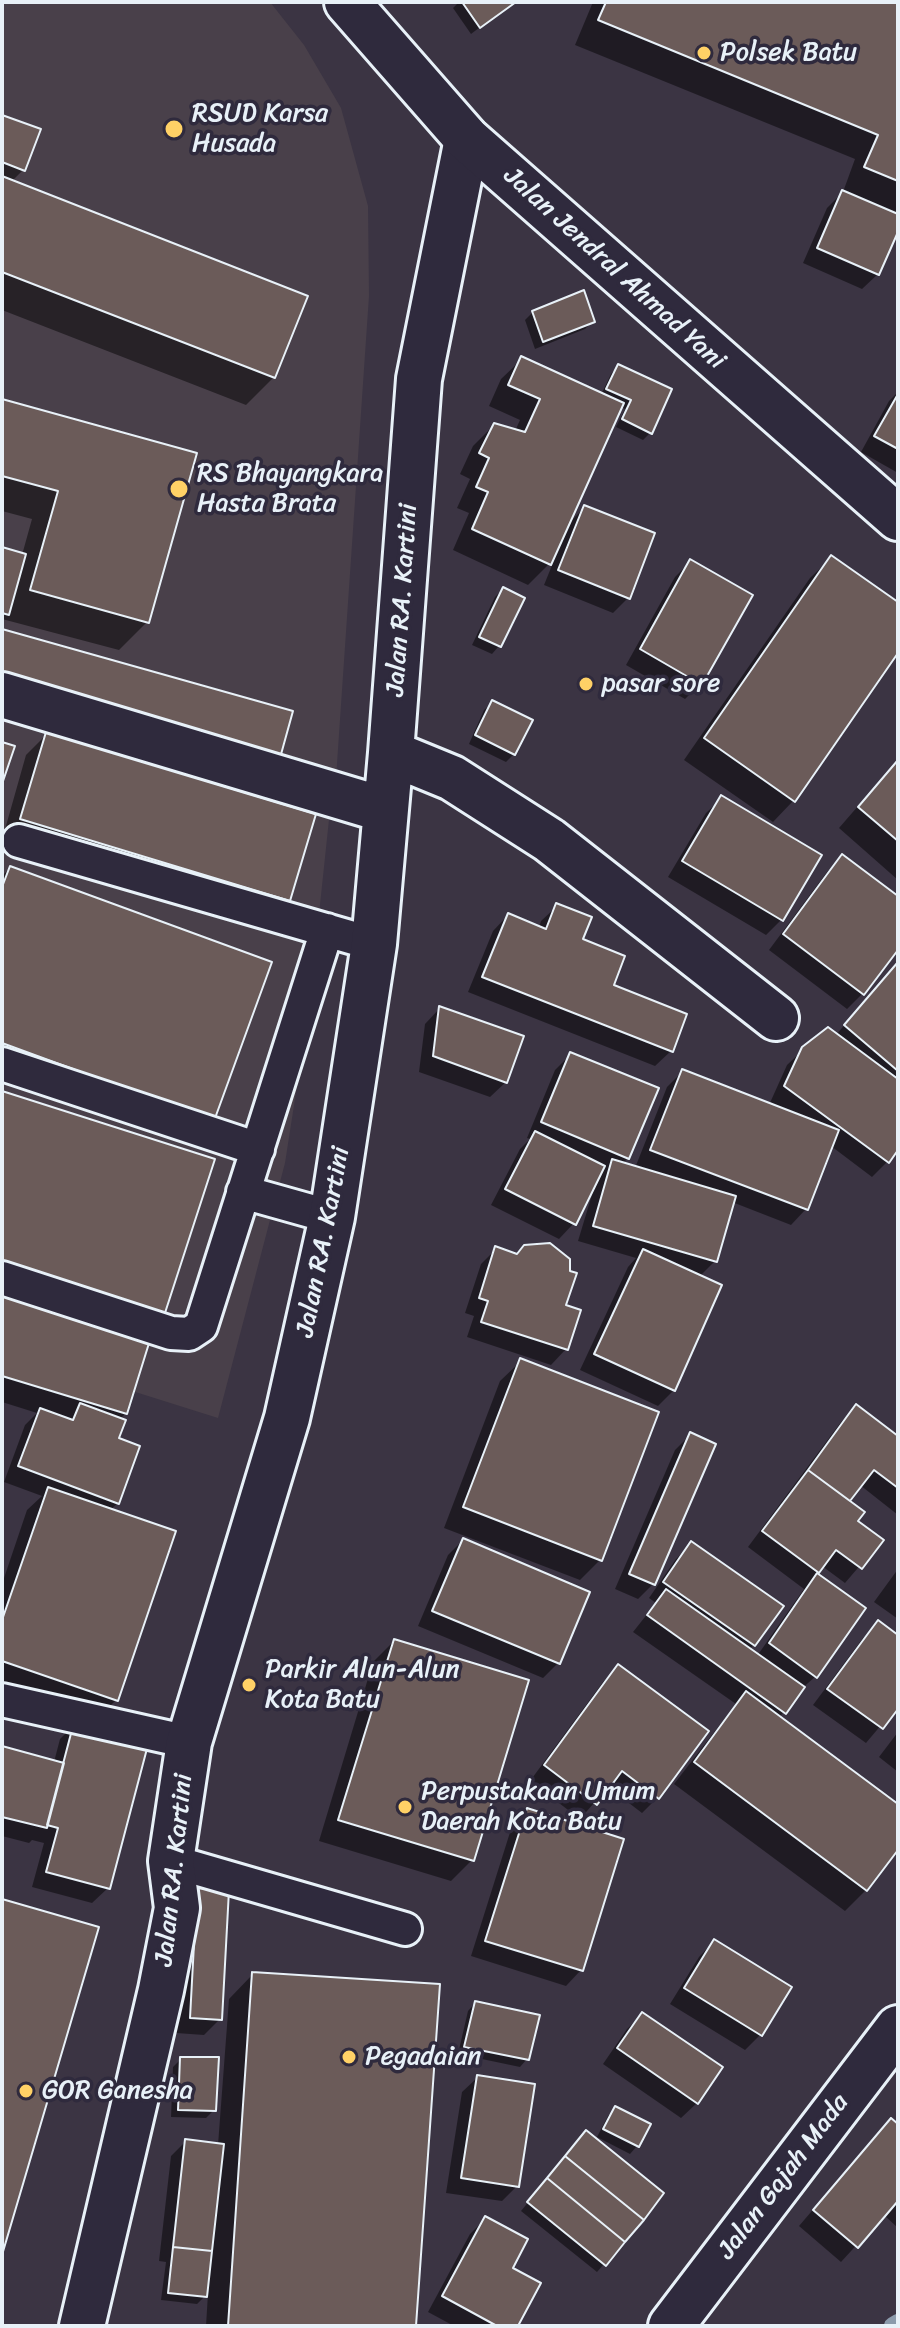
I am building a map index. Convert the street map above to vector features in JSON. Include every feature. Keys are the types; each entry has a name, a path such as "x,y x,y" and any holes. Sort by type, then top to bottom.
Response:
{"street":[{"name":"Jalan Jendral Ahmad Yani","path":"347,2 467,139 898,518"},
{"name":"Jalan RA. Kartini","path":"82,2326 161,1990 177,1908 171,1861 189,1742 287,1418 332,1217 374,944 419,379 467,139"},
{"path":"2,695 385,810"},
{"path":"391,753 452,778 549,840 776,1018"},
{"name":"Jalan Gajah Mada","path":"671,2326 898,2028"}],"lane":[{"path":"19,841 374,944"},
{"path":"2,1278 171,1333 189,1334 201,1326 327,930"},
{"path":"2,1064 258,1149"},
{"path":"243,1192 332,1217"},
{"path":"2,1700 189,1742"},
{"path":"171,1861 405,1929"}],"shaded area":[{"name":"RS Bhayangkara Hasta Brata","path":"2,2 270,2 304,45 341,108 368,206 369,296 336,778 2,683"},
{"path":"2,710 330,810 309,1009 285,1163 218,1418 2,1350"}],"building":[{"path":"462,2 516,2 480,28"},
{"path":"606,2 898,2 898,181 864,167 878,135 598,20"},
{"path":"2,115 41,129 25,171 2,162"},
{"path":"2,176 308,296 275,378 2,272"},
{"path":"842,190 898,214 898,232 879,275 817,248"},
{"path":"584,290 595,322 543,342 532,311"},
{"path":"521,356 624,403 551,565 472,529 488,492 476,487 489,458 479,453 494,423 525,432 540,399 508,385"},
{"path":"618,364 672,389 652,434 622,419 631,400 606,389"},
{"path":"898,394 898,449 874,436"},
{"path":"2,399 197,453 149,623 30,590 58,491 2,476"},
{"path":"584,505 655,533 630,599 558,570"},
{"path":"2,547 26,554 9,615 2,613"},
{"path":"831,555 898,602 898,653 795,802 704,738"},
{"path":"690,559 753,595 702,685 640,649"},
{"path":"503,587 525,598 501,647 479,637"},
{"path":"2,629 293,711 280,758 2,680"},
{"path":"492,700 533,720 515,755 475,735"},
{"path":"46,732 316,814 290,901 20,819"},
{"path":"2,742 15,746 2,784"},
{"path":"898,760 898,841 858,807"},
{"path":"721,795 822,855 783,921 682,861"},
{"path":"842,854 898,896 898,950 864,995 783,934"},
{"path":"10,866 272,962 214,1121 2,1043 2,887"},
{"path":"556,903 592,917 583,939 625,956 614,985 687,1014 673,1052 482,977 508,913 546,929"},
{"path":"898,962 898,1071 844,1025"},
{"path":"439,1006 524,1036 507,1083 433,1056"},
{"path":"828,1027 898,1079 898,1150 889,1163 784,1086 802,1047"},
{"path":"570,1052 659,1088 629,1159 541,1122"},
{"path":"682,1069 839,1130 808,1210 650,1150"},
{"path":"2,1091 215,1159 164,1316 2,1264"},
{"path":"535,1131 605,1166 576,1225 505,1189"},
{"path":"612,1159 736,1196 717,1262 593,1226"},
{"path":"550,1243 570,1259 570,1271 577,1273 566,1305 581,1310 568,1350 481,1322 488,1301 479,1298 495,1246 517,1254 524,1245"},
{"path":"643,1249 722,1285 675,1391 594,1354"},
{"path":"2,1296 150,1340 127,1414 2,1376"},
{"path":"520,1358 659,1412 602,1561 463,1507"},
{"path":"80,1403 126,1420 119,1438 140,1446 119,1504 18,1466 40,1408 73,1420"},
{"path":"856,1404 898,1436 898,1488 874,1470 850,1501 808,1470"},
{"path":"690,1432 716,1444 655,1585 629,1574"},
{"path":"808,1470 865,1512 858,1521 884,1540 862,1569 836,1550 819,1573 762,1531"},
{"path":"48,1487 176,1531 118,1701 2,1661 2,1620"},
{"path":"463,1538 590,1592 560,1664 432,1611"},
{"path":"691,1541 784,1606 755,1646 663,1582"},
{"path":"817,1573 866,1608 817,1678 769,1643"},
{"path":"666,1589 805,1687 786,1714 647,1615"},
{"path":"878,1620 898,1635 898,1709 883,1729 827,1689"},
{"path":"394,1639 529,1680 474,1861 338,1820"},
{"path":"618,1664 709,1731 659,1799 622,1771 597,1805 544,1765"},
{"path":"746,1691 898,1804 898,1850 867,1891 694,1762"},
{"path":"74,1722 149,1741 110,1889 46,1872 58,1828 47,1825"},
{"path":"2,1746 64,1763 47,1828 2,1817"},
{"path":"527,1808 624,1839 583,1971 485,1941"},
{"path":"197,1888 229,1890 222,2020 190,2018"},
{"name":"GOR Ganesha","path":"2,1899 99,1927 2,2255"},
{"path":"714,1939 792,1987 762,2036 684,1988"},
{"path":"252,1972 440,1984 416,2326 228,2326"},
{"path":"475,2001 540,2015 529,2060 464,2047"},
{"path":"642,2012 723,2067 698,2104 617,2048"},
{"path":"180,2057 219,2057 216,2111 178,2110"},
{"path":"477,2075 535,2084 519,2187 461,2178"},
{"path":"615,2106 651,2124 639,2147 603,2129"},
{"path":"891,2118 898,2124 898,2201 858,2248 813,2210"},
{"path":"586,2130 664,2193 644,2220 565,2156"},
{"path":"185,2139 224,2144 212,2251 173,2247"},
{"path":"565,2156 644,2220 625,2242 547,2178"},
{"path":"547,2178 625,2242 606,2266 527,2202"},
{"path":"485,2216 528,2239 513,2268 541,2283 518,2326 497,2326 442,2296"},
{"path":"173,2247 212,2251 207,2297 168,2293"}],"waterway":[{"path":"893,2326 898,2323"}],"place":[{"name":"Polsek Batu","path":"704,53"},
{"name":"RSUD Karsa Husada","path":"174,129"},
{"name":"RS Bhayangkara Hasta Brata","path":"179,489"},
{"name":"pasar sore","path":"586,684"},
{"name":"Parkir Alun-Alun Kota Batu","path":"249,1685"},
{"name":"Perpustakaan Umum Daerah Kota Batu","path":"405,1807"},
{"name":"Pegadaian","path":"349,2057"},
{"name":"GOR Ganesha","path":"26,2091"}]}
